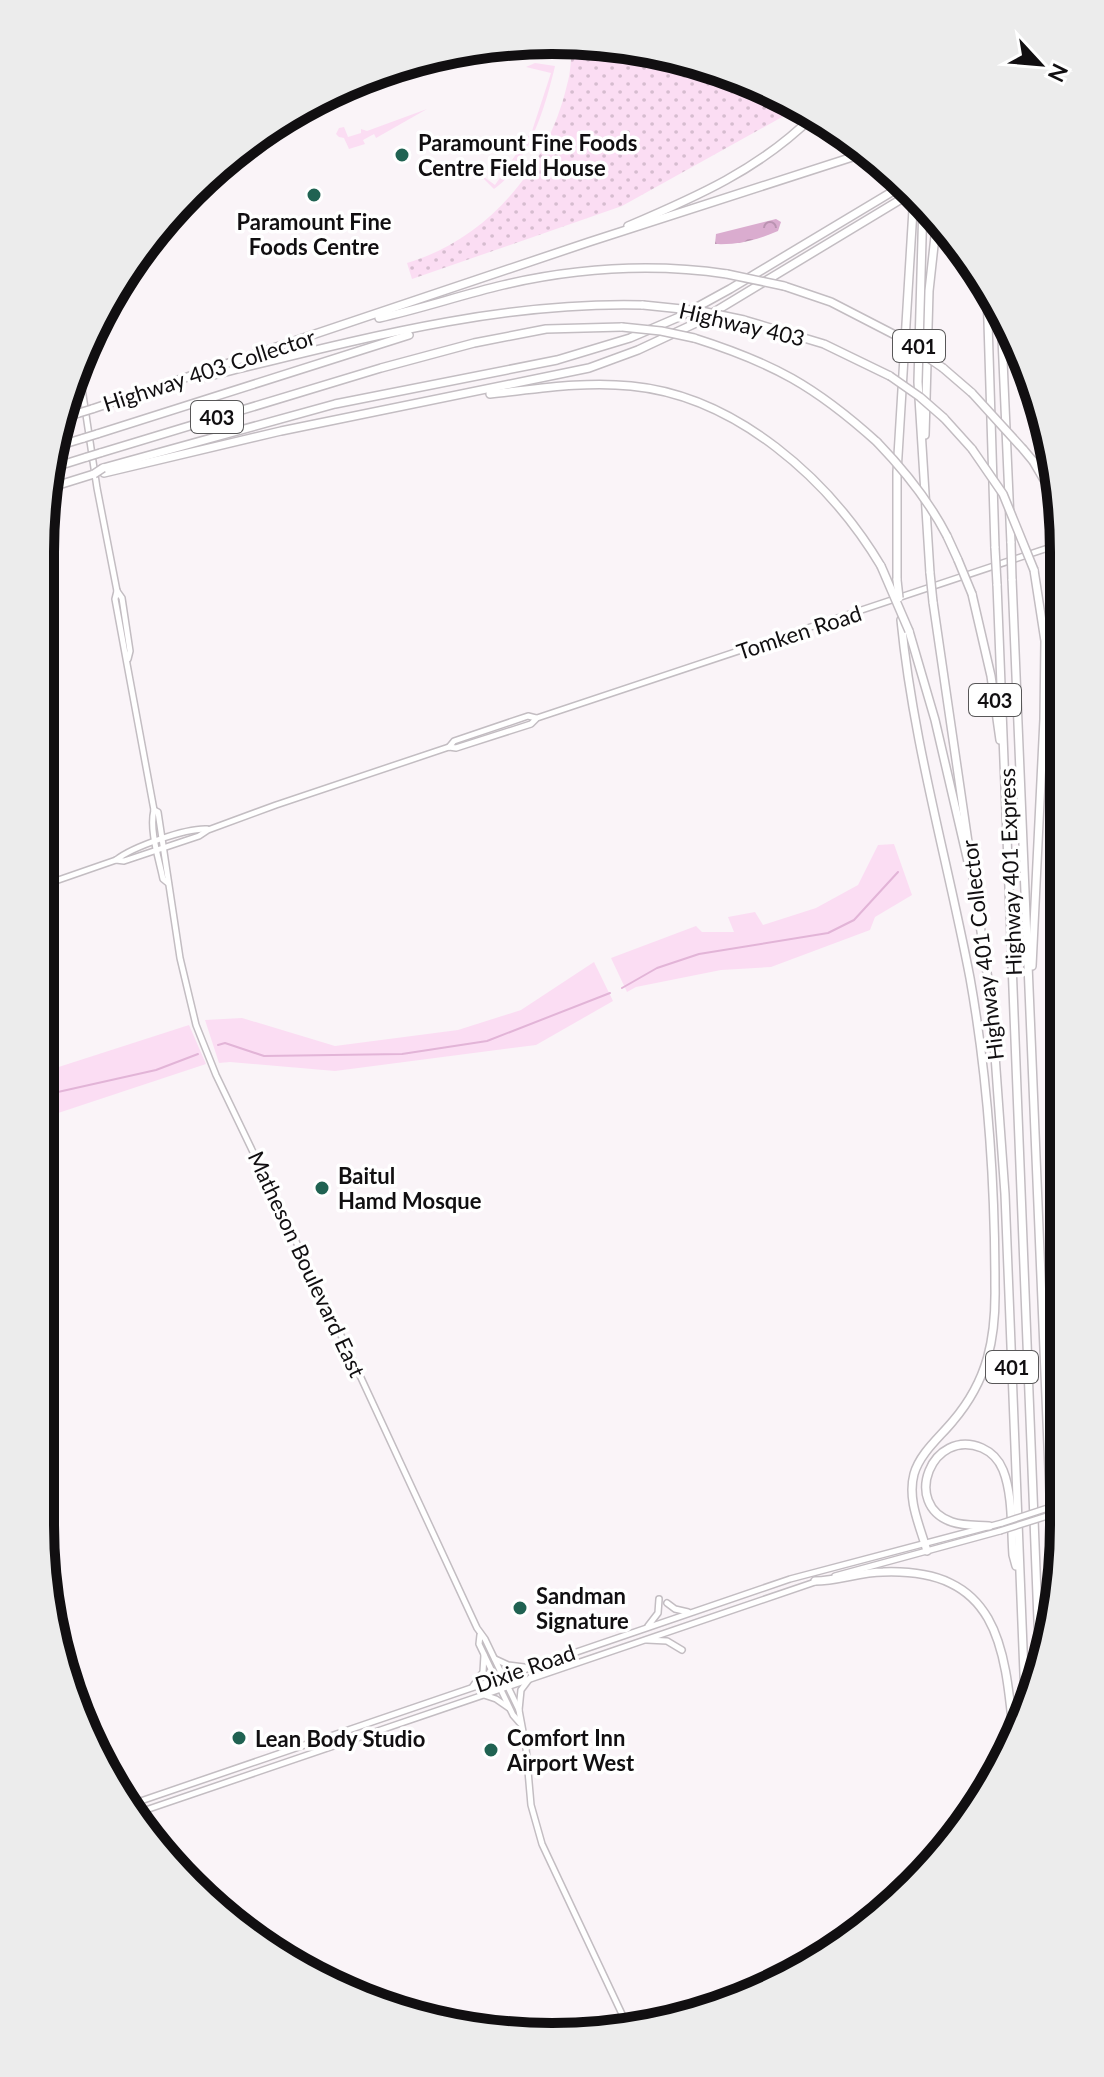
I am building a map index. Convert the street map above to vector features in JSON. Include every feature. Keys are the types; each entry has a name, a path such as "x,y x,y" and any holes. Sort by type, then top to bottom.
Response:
{"highway":[{"path":"589,242 731,179 778,148 805,123"},
{"path":"349,324 854,156"},
{"path":"58,485 335,404 557,360 609,346 679,317 894,191"},
{"path":"104,470 589,368 638,350 696,323 903,199"},
{"path":"913,210 897,472 897,580 916,730 978,1028 993,1188 995,1296 992,1348 976,1390 920,1459 914,1473 913,1503 926,1547"},
{"name":"Highway 401 Collector","path":"923,220 918,382 924,489 933,602 991,1000 1005,1194 1024,1684"},
{"path":"924,489 929,291 935,235"},
{"path":"349,324 504,285 560,274 620,268 671,268 727,274 784,286 831,302 895,335 943,368 972,393 1023,449 1045,481"},
{"name":"Highway 403","path":"433,326 538,308 643,305 701,311 744,320 824,344 890,376 944,418 972,449 1003,494 1034,570 1045,641 1030,1004"},
{"name":"Highway 401 Express","path":"988,311 1038,1629"},
{"name":"Highway 403 Collector","path":"73,415 349,324"},
{"path":"189,376 201,378 433,326"},
{"name":"403","path":"67,443 433,326"},
{"name":"Highway 403","path":"62,465 381,368 474,343 546,329 622,327 661,331 694,338 769,365 810,387 877,442 920,493 947,536 972,594 981,624 996,702 1007,809"},
{"name":"Highway 401 Express","path":"1002,339 1050,1492"},
{"path":"444,398 561,385 635,386 695,402 724,415 757,435 820,485 852,521 881,566 909,631 935,720 977,902"},
{"path":"989,1526 947,1521 930,1503 925,1488 926,1476 935,1458 949,1447 977,1446 990,1453 1001,1466 1007,1485 1013,1555 1020,1576"},
{"path":"815,1581 898,1572 923,1574 947,1581 967,1593 984,1610 998,1638 1008,1676 1012,1716"}],"main road":[{"name":"Matheson Boulevard East","path":"82,387 97,488 117,591 122,598 130,651 128,659 154,810 152,814 165,848 186,990 194,1018 216,1075 480,1634 519,1710 536,1826 624,2018"},
{"name":"Tomken Road","path":"116,860 124,861 165,848 208,830 449,747 456,748 531,724 537,718 1050,547"},
{"name":"Tomken Road","path":"54,881 160,841 197,829 208,830"},
{"name":"Matheson Boulevard East","path":"160,841 158,850 163,879 168,883"},
{"name":"Dixie Road","path":"144,1811 815,1581 1050,1507"},
{"name":"Dixie Road","path":"138,1802 525,1667 790,1579 1000,1531 1050,1515"},
{"path":"646,1628 658,1613 659,1599"},
{"path":"667,1603 676,1609 693,1612"},
{"name":"Matheson Boulevard East","path":"480,1634 479,1644 509,1708 520,1723"},
{"path":"642,1640 667,1641 682,1650"},
{"path":"472,1686 483,1672 484,1655"},
{"path":"495,1659 525,1667"},
{"path":"519,1710 521,1690 530,1678"},
{"path":"483,1695 509,1708"}],"shaded area":[{"path":"571,55 617,58 712,80 788,114 622,206 412,279 407,263 464,237 510,196 545,144 558,115"},
{"path":"535,63 555,66 546,98 526,150 517,165 494,189 484,177 495,185 532,131 551,73 526,67"},
{"path":"427,109 376,138 374,134 363,140 365,144 349,149 344,138 336,134 339,128 344,127 348,137 361,133 361,129 367,131"},
{"path":"894,844 912,895 875,917 870,930 771,967 721,970 636,987 627,992 611,958 696,926 702,932 734,932 728,917 755,912 763,925 816,908 858,885 878,845"},
{"path":"594,962 613,1001 536,1045 335,1071 219,1063 205,1020 242,1018 335,1046 458,1030 521,1010"},
{"path":"189,1025 206,1064 54,1114 54,1068"}],"green space":[{"path":"776,219 781,222 778,231 747,241 715,244 716,234"}],"waterway":[{"path":"622,988 657,968 699,954 828,933 854,920 898,872"},
{"path":"218,1045 225,1043 264,1056 402,1054 487,1041 610,993"},
{"path":"54,1093 156,1070 198,1054"}],"place":[{"name":"Paramount Fine Foods Centre Field House","path":"402,155"},
{"name":"Paramount Fine Foods Centre","path":"314,195"},
{"name":"Baitul Hamd Mosque","path":"322,1188"},
{"name":"Sandman Signature","path":"520,1608"},
{"name":"Lean Body Studio","path":"239,1738"},
{"name":"Comfort Inn Airport West","path":"491,1750"}]}
